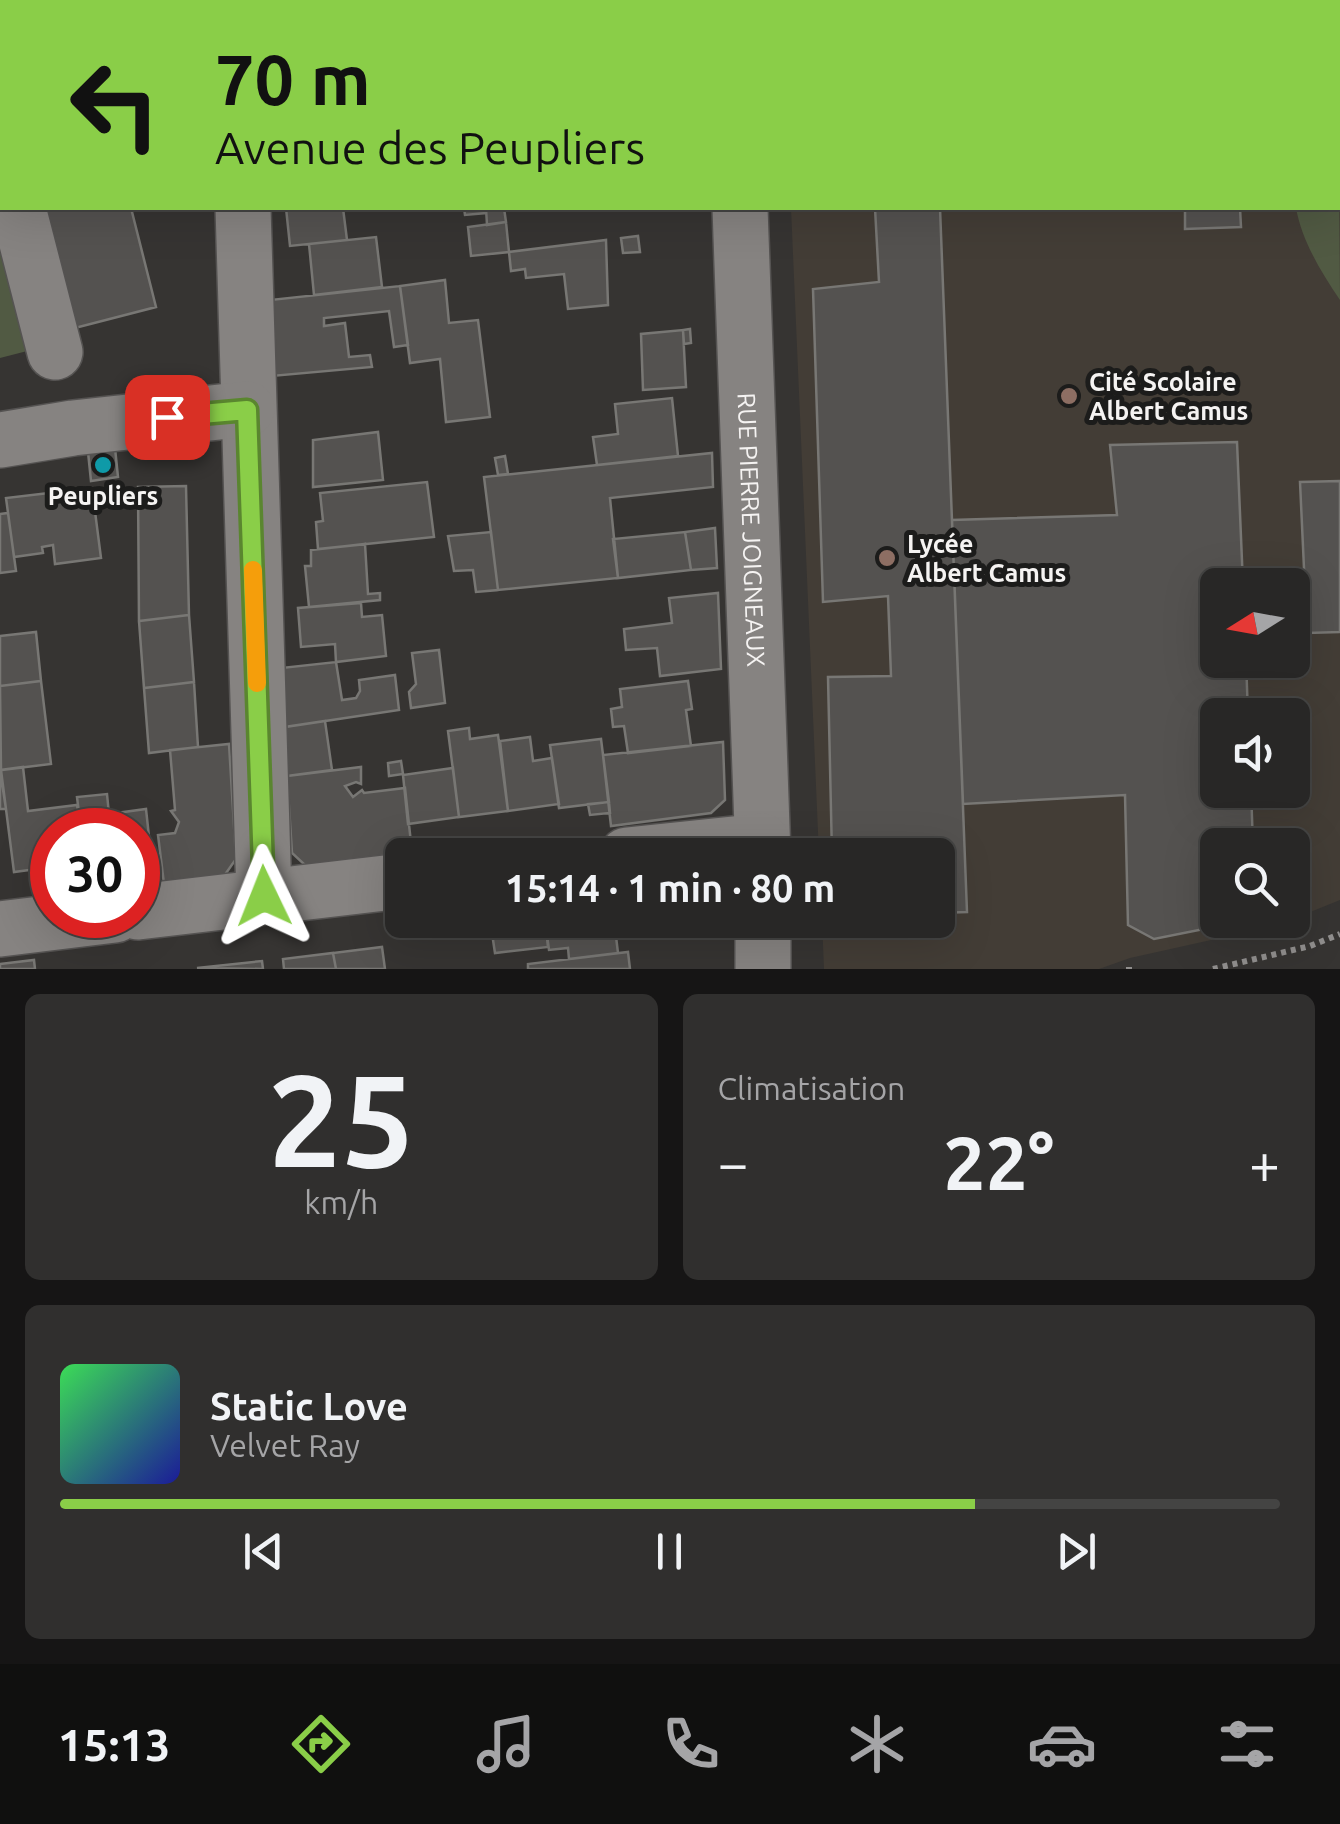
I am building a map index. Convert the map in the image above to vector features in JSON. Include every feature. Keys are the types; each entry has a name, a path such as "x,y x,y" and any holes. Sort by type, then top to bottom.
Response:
{"street":[{"path":"18,210 54,352"},
{"path":"242,210 264,896"},
{"name":"RUE PIERRE JOIGNEAUX","path":"740,210 762,838"},
{"path":"0,440 247,410"},
{"path":"160,909 385,882"},
{"path":"0,930 30,926"},
{"path":"763,938 763,969"}],"path":[{"path":"1213,969 1310,946 1340,934"}],"shaded area":[{"name":"Cité Scolaire Albert Camus","path":"791,210 1340,210 1340,900 1310,912 1310,828 1200,828 1200,938 1220,938 1099,969 824,969 823,938 955,938 955,838 818,838"}],"green space":[{"path":"1296,210 1339,210 1340,300 1319,267"},
{"path":"0,212 35,349 0,358"}],"building":[{"path":"46,210 132,210 156,307 75,328"},
{"path":"286,210 343,210 347,240 290,246"},
{"path":"464,210 486,210 486,213 465,215"},
{"path":"486,210 504,210 506,222 487,225"},
{"name":"Lycée Albert Camus","path":"875,210 940,210 967,912 955,912 955,838 832,838 828,677 891,676 888,596 823,602 813,289 879,282"},
{"path":"1185,210 1240,210 1241,227 1185,229"},
{"path":"506,222 509,252 471,256 468,227"},
{"path":"638,236 640,252 623,253 621,238"},
{"path":"376,237 382,287 314,295 309,244"},
{"path":"606,240 608,305 568,309 564,274 526,278 525,269 511,271 509,252"},
{"path":"445,280 449,323 478,320 490,417 446,422 440,359 410,363 400,286"},
{"path":"400,286 408,345 394,347 389,311 324,318 324,326 345,323 349,357 370,355 372,367 272,376 270,300"},
{"path":"690,329 691,343 684,344 683,330"},
{"path":"683,330 686,387 643,390 641,334"},
{"path":"672,398 678,456 597,465 593,437 618,434 615,404"},
{"path":"378,432 383,480 313,487 313,440"},
{"path":"1237,442 1242,568 1200,568 1200,678 1247,678 1247,698 1200,698 1200,808 1252,808 1252,828 1200,828 1200,930 1154,939 1128,925 1125,795 963,804 952,520 1117,515 1110,445"},
{"name":"Peupliers","path":"115,448 118,477 91,481 88,452"},
{"path":"712,453 713,487 610,498 618,578 498,590 484,477"},
{"path":"505,456 508,474 498,475 495,458"},
{"path":"1340,481 1340,632 1310,633 1310,568 1304,568 1300,482"},
{"path":"427,482 434,537 318,549 316,522 323,521 320,493"},
{"path":"186,486 189,615 139,621 138,487"},
{"path":"92,488 101,558 55,564 53,545 42,547 43,553 14,557 6,498"},
{"path":"8,513 16,571 0,573 0,514"},
{"path":"715,528 717,568 691,570 685,532"},
{"path":"491,532 498,590 476,592 473,570 454,571 448,536"},
{"path":"685,532 691,570 618,578 613,539"},
{"path":"365,544 368,594 380,593 380,600 309,607 305,566 311,566 311,550"},
{"path":"718,593 721,669 660,676 657,648 626,650 624,629 672,623 669,598"},
{"path":"361,603 362,617 382,615 386,656 336,662 335,644 301,647 298,608"},
{"path":"189,615 194,682 144,688 139,621"},
{"path":"36,632 41,681 0,686 0,636"},
{"path":"439,650 445,703 411,708 409,692 416,684 412,653"},
{"path":"336,662 342,700 356,698 359,680 395,675 399,710 285,727 281,668"},
{"path":"41,681 51,764 1,770 0,686"},
{"path":"688,681 692,709 686,710 691,746 628,753 624,726 613,727 611,709 622,707 620,689"},
{"path":"194,682 198,747 149,753 144,688"},
{"path":"325,721 332,770 287,776 284,727"},
{"path":"469,728 470,739 498,735 508,811 459,817 448,731"},
{"path":"530,737 533,761 552,758 559,804 508,811 500,741"},
{"path":"601,739 609,802 559,808 550,745"},
{"path":"723,742 725,800 711,813 611,826 603,755"},
{"path":"229,744 236,859 224,876 164,884 160,835 175,833 179,822 171,811 175,810 170,750"},
{"path":"401,761 403,774 389,776 388,763"},
{"path":"23,767 30,811 30,870 14,872 1,770"},
{"path":"361,767 361,784 345,786 353,797 362,790 364,793 405,788 410,838 385,838 385,856 306,866 292,853 287,776"},
{"path":"453,768 459,817 408,824 403,775"},
{"path":"0,770 6,809 0,809"},
{"path":"107,794 108,808 78,808 77,797"},
{"path":"609,802 610,813 590,815 588,804"},
{"path":"493,938 547,938 548,947 495,953"},
{"path":"547,938 616,938 618,953 569,959 568,948 549,950"},
{"path":"382,947 385,969 336,969 333,953"},
{"path":"628,952 630,969 528,969 528,964"},
{"path":"333,953 336,969 284,969 283,959"},
{"path":"34,960 35,969 0,969 0,964"},
{"path":"262,961 263,969 197,968"}],"slow traffic":[{"path":"253,570 257,683"}],"place":[{"name":"Cité Scolaire Albert Camus","path":"1069,396"},
{"name":"Peupliers","path":"103,465"},
{"name":"Lycée Albert Camus","path":"887,558"}],"route":[{"path":"167,417 247,410 264,896"}]}
